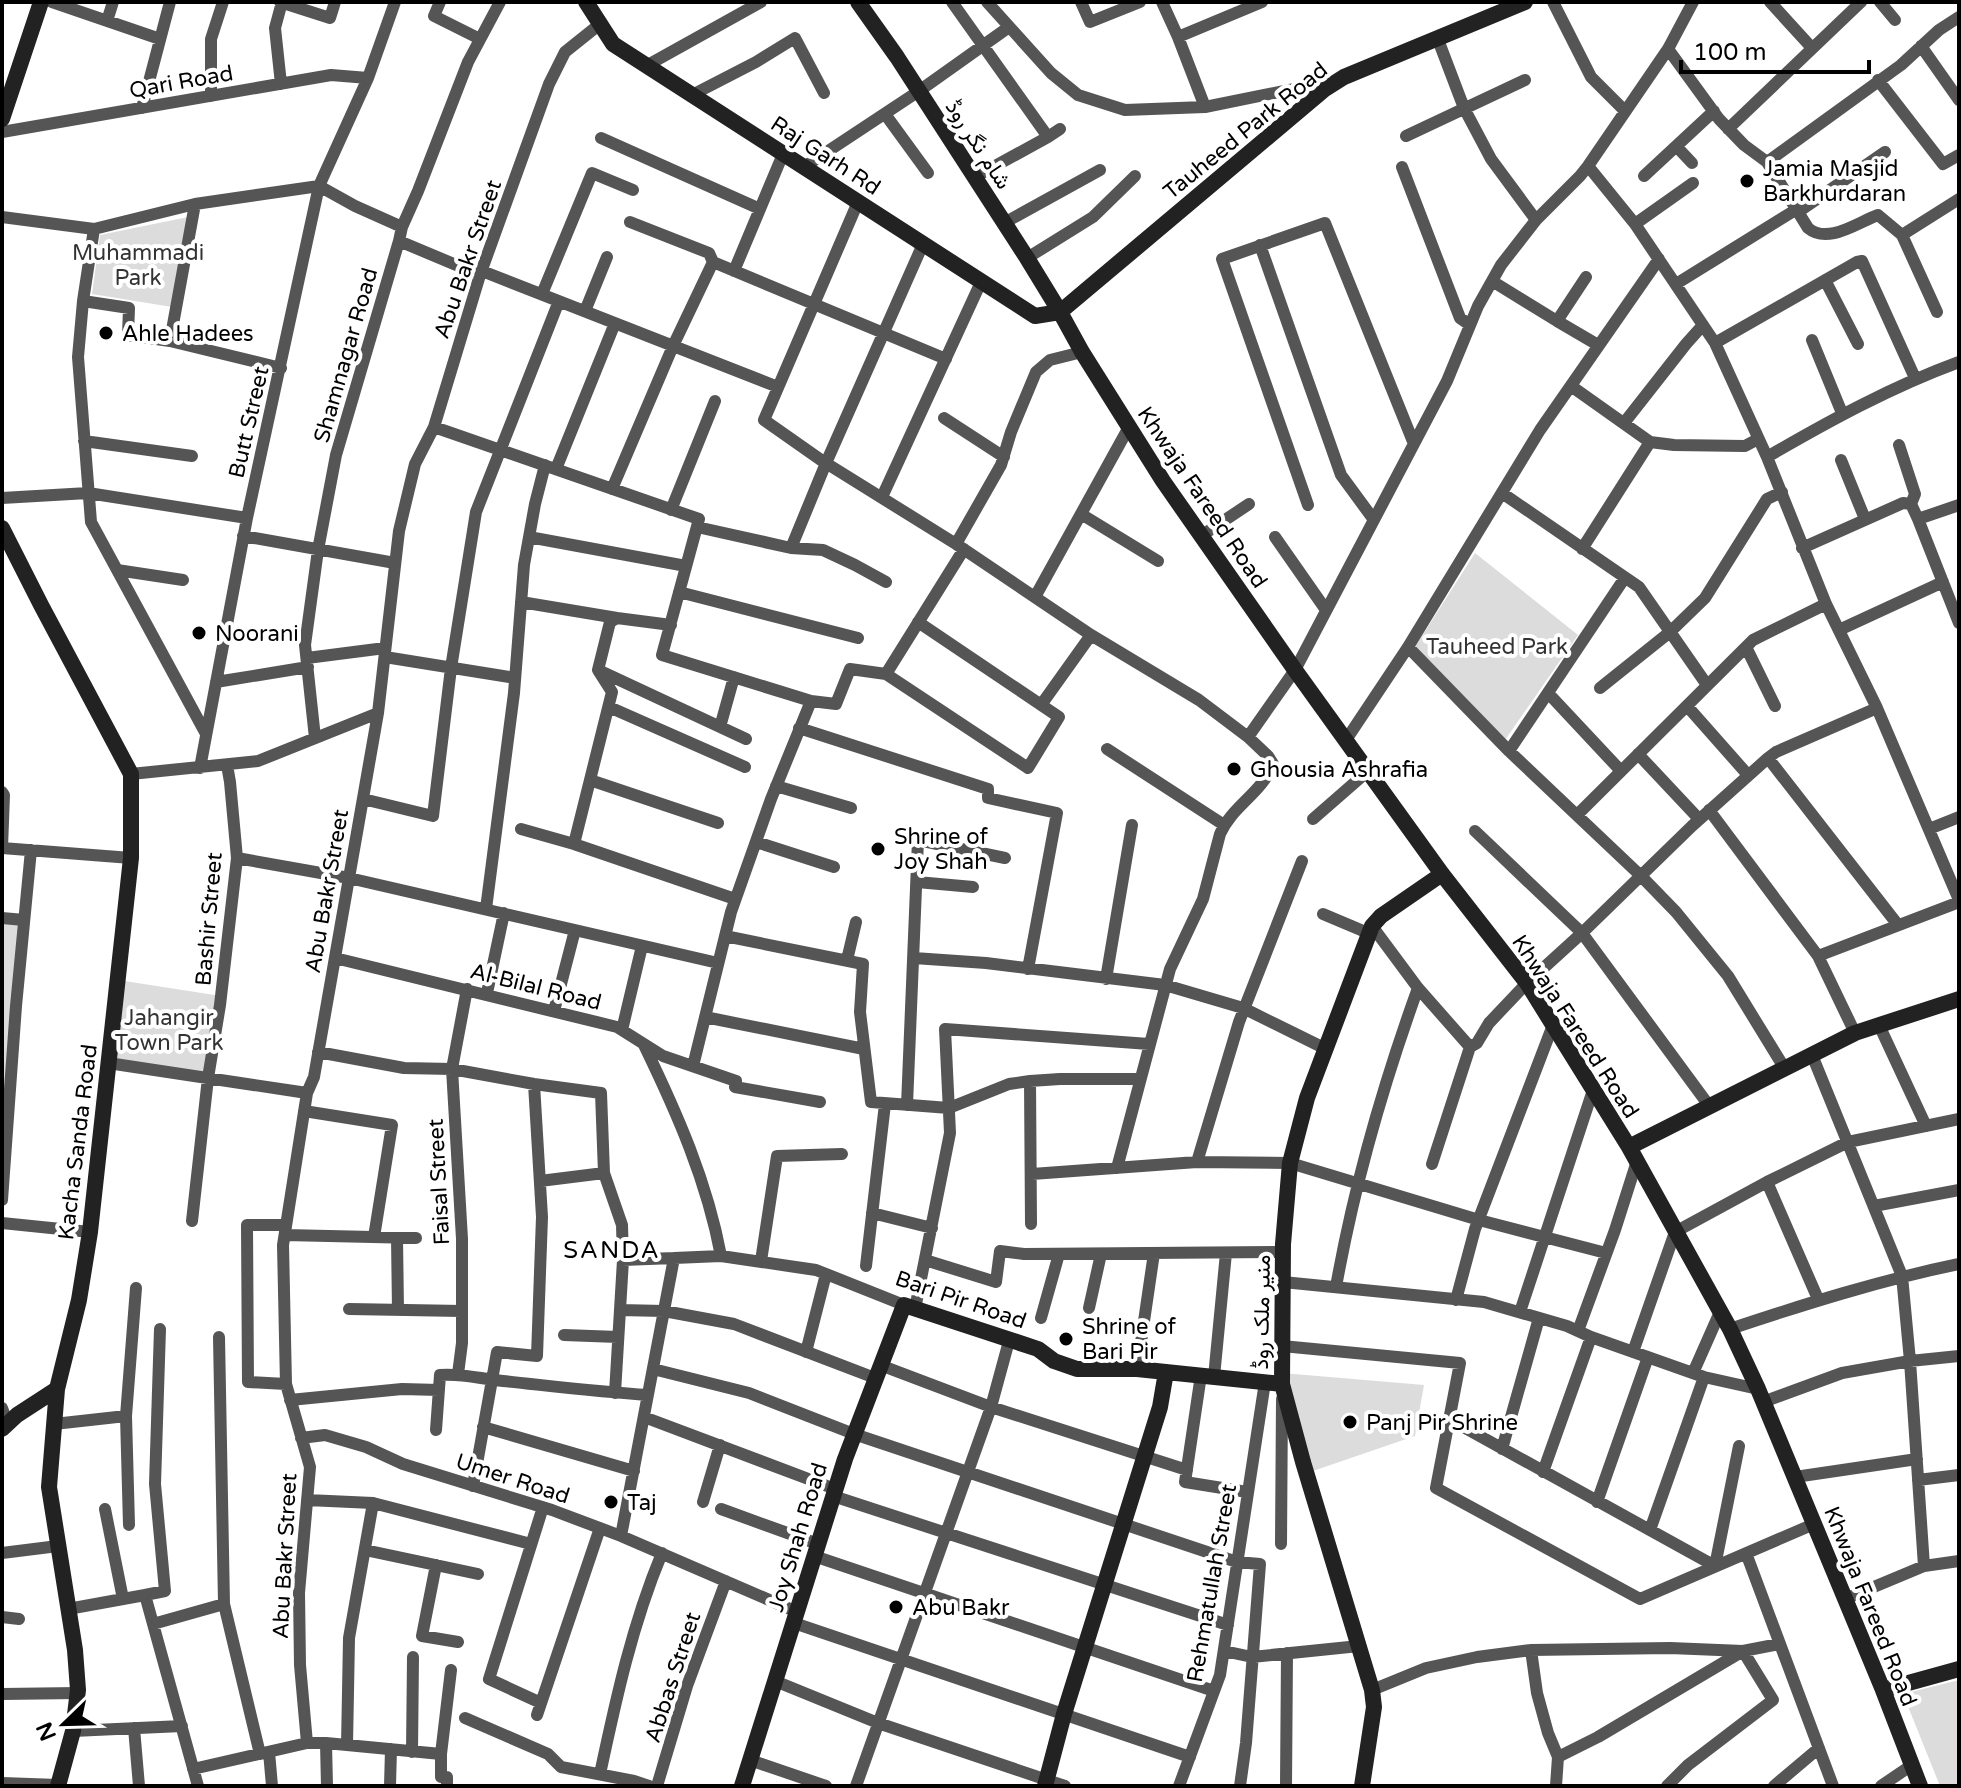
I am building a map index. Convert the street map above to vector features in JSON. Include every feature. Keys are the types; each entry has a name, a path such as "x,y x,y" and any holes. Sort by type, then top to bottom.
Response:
{"main road":[{"path":"2,119 41,2"},
{"name":"شام نگر روڈ","path":"858,2 897,57 1060,312"},
{"name":"Tauheed Park Road","path":"1060,312 1325,89 1344,77 1525,2"},
{"name":"Raj Garh Rd","path":"590,3 613,44 646,66 1035,316 1060,312"},
{"name":"Khwaja Fareed Road","path":"1060,312 1163,481 1442,874 1527,983 1633,1154 1730,1329 1761,1396 1920,1786"},
{"name":"Kacha Sanda Road","path":"2,528 131,774 131,858 90,1232 79,1300 57,1389 49,1487 75,1650 78,1693 73,1731 58,1786"},
{"path":"1370,930 1381,916 1442,874"},
{"name":"منیر ملک روڈ","path":"1362,1786 1374,1707 1372,1690 1273,1383 1282,1346 1283,1252 1290,1163 1307,1098 1370,930"},
{"path":"1633,1154 1710,1107 1855,1033 1959,999"},
{"name":"Bari Pir Road","path":"910,1307 1038,1349 1054,1361 1077,1369 1137,1369 1273,1383"},
{"name":"Joy Shah Road","path":"742,1786 854,1434 878,1371 910,1307"},
{"path":"1046,1783 1084,1647 1160,1407 1166,1372"},
{"path":"4,1420 57,1389"},
{"path":"1883,1690 1959,1669"}],"street":[{"path":"52,2 160,39"},
{"path":"107,21 113,2"},
{"path":"142,108 170,2"},
{"path":"211,96 211,39 223,2"},
{"path":"281,84 275,28 281,2 330,18 335,2"},
{"name":"Butt Street","path":"200,768 243,536 319,186 368,78 395,2"},
{"path":"440,2 434,16 480,39"},
{"name":"Shamnagar Road","path":"315,738 305,645 318,550 336,455 402,227 468,62 500,2"},
{"path":"646,66 761,2"},
{"path":"952,2 1048,137"},
{"path":"987,2 1051,73 1078,95 1125,110 1205,107 1319,84 1325,89"},
{"path":"1081,2 1090,22 1140,2"},
{"path":"1162,2 1205,107"},
{"path":"1178,37 1243,6 1262,2"},
{"path":"1553,2 1591,77 1625,111"},
{"path":"1248,737 1295,670 1447,381 1470,325 1501,265 1536,220 1588,166 1668,49 1693,2"},
{"path":"1770,2 1812,48"},
{"path":"1728,129 1861,2"},
{"path":"1880,2 1895,20"},
{"path":"1767,162 1901,65 1939,30 1959,17"},
{"name":"Abu Bakr Street","path":"307,1743 300,1665 299,1593 310,1467 286,1384 283,1245 307,1093 314,1077 378,713 399,531 415,464 434,427 481,273 549,84 565,52 600,24"},
{"path":"804,167 1009,27"},
{"path":"1437,37 1464,108 1491,159 1536,220"},
{"path":"692,95 795,38 824,93"},
{"path":"1921,46 1959,100"},
{"path":"1668,49 1719,119 1744,145 1767,162 1814,233 1824,235 1878,215 1902,235 1937,312"},
{"name":"Qari Road","path":"2,132 331,75 368,78"},
{"path":"1406,136 1525,80"},
{"path":"1878,80 1943,164 1959,155"},
{"path":"1644,176 1714,111"},
{"path":"885,114 928,173"},
{"path":"975,177 1060,129"},
{"path":"601,138 760,209"},
{"path":"1676,146 1692,163"},
{"path":"1676,284 1798,210 1885,152"},
{"path":"734,271 783,154"},
{"path":"1588,166 1635,224 1715,343 1782,492 1826,604 1877,708 1959,901 1818,956"},
{"path":"1402,167 1460,318 1470,325"},
{"path":"1004,223 1100,170"},
{"path":"542,294 592,173 633,190"},
{"path":"1027,258 1093,217 1135,176"},
{"path":"1635,224 1693,183"},
{"path":"2,217 94,229 195,204 319,186 402,227"},
{"path":"1902,235 1959,199"},
{"path":"858,202 764,420 1091,635 1199,700 1248,737 1273,764 1268,777 1224,825 1203,899 1165,985 1117,1168"},
{"path":"170,341 195,204"},
{"path":"630,222 709,253 713,262 946,359"},
{"path":"1308,505 1222,259 1325,223 1414,444"},
{"path":"94,229 78,357 91,522 206,734"},
{"path":"399,241 778,387"},
{"path":"791,548 923,244"},
{"path":"1260,245 1341,475 1374,520"},
{"path":"585,311 607,257"},
{"path":"1346,740 1408,647 1540,430 1659,259"},
{"path":"1715,343 1862,261 1915,378"},
{"path":"612,489 713,262"},
{"path":"1557,321 1586,277"},
{"path":"1825,280 1858,344"},
{"path":"1492,281 1598,345"},
{"path":"882,497 981,282"},
{"path":"83,301 129,308 128,335 170,341 281,368"},
{"path":"363,799 433,816 451,668 476,512 559,301"},
{"path":"486,909 529,537 550,467 615,323"},
{"path":"1624,423 1703,325"},
{"path":"1812,340 1842,413"},
{"path":"886,674 960,547 1001,465 1036,372 1050,360 1082,352"},
{"path":"1767,457 1842,413 1915,378 1959,362"},
{"path":"1571,386 1650,442 1745,446 1758,439"},
{"path":"671,510 715,401"},
{"path":"944,418 1004,457"},
{"path":"434,427 699,519 662,655 811,701 836,704 850,669 886,674 1028,768 1059,717 918,622"},
{"path":"1035,597 1129,427"},
{"path":"84,441 192,456"},
{"path":"1582,549 1650,442"},
{"path":"1899,445 1915,494 1911,504 1959,623"},
{"path":"1841,460 1865,519"},
{"path":"1600,688 1670,632 1705,598 1767,499 1782,492"},
{"path":"2,498 88,493 247,518"},
{"path":"1502,493 1639,587 1707,685"},
{"path":"1802,548 1903,503 1911,504"},
{"path":"1201,536 1249,504"},
{"path":"1918,519 1959,505"},
{"path":"1081,514 1158,561"},
{"path":"697,527 791,548 823,550 886,582"},
{"path":"243,536 395,563"},
{"path":"529,537 686,566"},
{"path":"1275,537 1326,610"},
{"path":"117,570 183,580"},
{"path":"1509,751 1624,579"},
{"path":"1839,630 1943,582"},
{"path":"679,592 858,638"},
{"path":"521,602 671,625"},
{"path":"1577,815 1753,640 1826,604"},
{"path":"574,844 612,692 598,670 610,622 617,618"},
{"path":"1041,705 1091,635"},
{"path":"1408,647 1509,751 1676,912 1728,976 1785,1069"},
{"path":"1746,647 1775,706"},
{"path":"216,682 307,663 385,652 451,668 515,678"},
{"path":"598,670 746,739"},
{"path":"720,727 734,677"},
{"path":"1548,693 1621,771"},
{"path":"693,1066 735,899 811,701"},
{"path":"1687,706 1748,775"},
{"path":"609,707 745,767"},
{"path":"1432,1164 1470,1047 1477,1043 1489,1023 1527,983 1768,758 1877,708"},
{"path":"131,774 258,761 378,713"},
{"path":"799,728 988,789 988,798 1057,813 1028,969"},
{"path":"1107,749 1224,825"},
{"path":"1638,754 1704,815 1818,956 1855,1033"},
{"path":"1768,758 1898,925"},
{"name":"Bashir Street","path":"192,1221 237,858 227,765"},
{"path":"1313,819 1368,771"},
{"path":"590,780 718,823"},
{"path":"776,786 851,808"},
{"path":"2,792 2,848 131,858"},
{"path":"1929,829 1959,817"},
{"path":"1106,979 1132,825"},
{"path":"521,829 735,899"},
{"path":"1475,831 1582,933 1710,1107"},
{"path":"907,1105 918,840 1005,858"},
{"path":"756,842 834,867"},
{"path":"2,1200 31,850"},
{"path":"237,858 349,878 718,963"},
{"path":"1197,1162 1243,1008 1302,861"},
{"path":"917,882 973,887"},
{"path":"487,993 504,913"},
{"path":"1323,914 1370,930 1470,1047"},
{"path":"2,918 24,920"},
{"path":"847,960 856,922"},
{"path":"554,1011 575,930"},
{"path":"725,936 863,964 860,1012 871,1102 949,1108 1009,1084 1060,1079 1139,1079"},
{"path":"622,1030 642,946"},
{"name":"Al-Bilal Road","path":"335,958 617,1027 663,1056 736,1081 735,1087 820,1102"},
{"path":"914,958 986,963 1165,985 1243,1008 1326,1049"},
{"path":"1336,1287 1346,1231 1395,1052 1418,988"},
{"name":"Faisal Street","path":"458,1374 462,1343 460,1187 452,1069 467,989"},
{"path":"705,1017 864,1049"},
{"path":"1456,1300 1479,1220 1553,1025"},
{"path":"1879,1025 1926,1126"},
{"path":"910,1307 925,1260 950,1133 945,1029 1149,1044"},
{"path":"643,1043 673,1105 698,1169 714,1217 721,1256"},
{"path":"318,1052 404,1068 452,1069 601,1093 604,1173 622,1225 623,1260 615,1393"},
{"path":"1812,1055 1902,1276 1924,1566"},
{"path":"108,1063 307,1093"},
{"path":"1030,1081 1031,1224"},
{"path":"473,1486 497,1352 537,1356 542,1217 534,1084"},
{"path":"1520,1312 1593,1090"},
{"path":"866,1266 885,1104"},
{"path":"304,1111 392,1125 374,1237"},
{"path":"1633,1352 1675,1232 1848,1142 1959,1119"},
{"path":"761,1261 777,1156 842,1154"},
{"path":"1578,1331 1606,1253 1633,1154"},
{"path":"1032,1174 1197,1162 1290,1163 1479,1220 1606,1253"},
{"path":"540,1181 604,1173"},
{"path":"1767,1182 1818,1299"},
{"path":"1874,1206 1959,1190"},
{"path":"872,1213 932,1228"},
{"path":"2,1223 90,1232"},
{"path":"286,1384 248,1382 247,1225 416,1238"},
{"path":"397,1238 398,1310"},
{"path":"925,1260 996,1282 1000,1251 1024,1254 1283,1252"},
{"path":"1137,1369 1154,1253"},
{"path":"1226,1253 1208,1376 1185,1482 1247,1492"},
{"path":"1041,1318 1059,1254"},
{"path":"1089,1308 1101,1254"},
{"name":"Bari Pir Road","path":"623,1260 721,1256 816,1270 910,1307"},
{"path":"621,1536 674,1258"},
{"path":"1730,1329 1818,1299 1959,1264"},
{"path":"806,1352 826,1274"},
{"path":"1283,1282 1484,1302 1578,1331 1761,1396 1842,1373 1959,1356"},
{"path":"129,1525 126,1416 136,1288"},
{"path":"349,1309 462,1311"},
{"path":"620,1310 664,1311 734,1324 806,1352 878,1371 1187,1470"},
{"path":"1650,1530 1720,1312"},
{"path":"1502,1449 1539,1318"},
{"path":"68,1609 165,1591 155,1484 160,1329"},
{"path":"564,1335 618,1337"},
{"path":"219,1337 224,1604 272,1786"},
{"path":"1543,1472 1591,1337"},
{"path":"856,1786 991,1407 1009,1341"},
{"path":"1282,1346 1460,1363 1436,1488 1640,1599 1814,1524"},
{"path":"1597,1502 1648,1357"},
{"path":"653,1369 749,1393 854,1434 1237,1562 1260,1564 1240,1786"},
{"path":"436,1430 440,1375 458,1374 648,1395"},
{"path":"1273,1383 1281,1544"},
{"name":"Rehmatullah Street","path":"1179,1786 1220,1675 1247,1492 1273,1383"},
{"path":"290,1400 402,1389 439,1390"},
{"path":"54,1424 126,1416"},
{"path":"644,1417 946,1533 1228,1625"},
{"path":"1449,1419 1715,1566"},
{"path":"483,1427 634,1471"},
{"name":"Umer Road","path":"301,1438 325,1435 366,1447 403,1464 543,1507 662,1553 726,1581 795,1617 901,1659 1190,1757"},
{"path":"703,1502 720,1445"},
{"path":"1715,1566 1739,1446"},
{"path":"1795,1477 1917,1459"},
{"path":"1918,1480 1959,1475"},
{"path":"307,1500 373,1503 531,1544"},
{"path":"347,1745 349,1638 373,1503"},
{"path":"543,1507 489,1679 539,1709 600,1528"},
{"path":"105,1509 123,1599"},
{"path":"721,1509 925,1593 1214,1691"},
{"path":"2,1545 2,1553 58,1546"},
{"path":"365,1550 478,1574"},
{"path":"600,1774 621,1674 662,1553"},
{"path":"1746,1553 1833,1786"},
{"path":"1845,1599 1924,1566 1959,1561"},
{"path":"436,1565 422,1636 458,1642"},
{"name":"Abbas Street","path":"657,1786 687,1686 726,1581"},
{"path":"145,1595 198,1786"},
{"path":"153,1624 224,1604"},
{"path":"2,1617 19,1619"},
{"path":"1372,1690 1426,1668 1531,1650 1670,1648 1743,1651 1779,1644"},
{"path":"1224,1651 1252,1657 1359,1646"},
{"path":"1531,1650 1537,1693 1558,1757 1556,1786"},
{"path":"1558,1757 1598,1737 1743,1651"},
{"path":"1667,1786 1688,1765 1773,1700 1743,1651"},
{"path":"1286,1786 1287,1653"},
{"path":"412,1752 413,1657"},
{"path":"447,1786 447,1777 441,1777 441,1754 451,1670"},
{"path":"775,1681 878,1723 1046,1783 1065,1786"},
{"path":"2,1694 78,1693"},
{"path":"465,1718 548,1754 561,1767 649,1786"},
{"path":"73,1731 182,1726"},
{"path":"134,1728 139,1786"},
{"path":"193,1769 307,1743 441,1754"},
{"path":"326,1743 327,1786"},
{"path":"1774,1786 1819,1748"},
{"path":"390,1786 391,1749"},
{"path":"750,1760 826,1786"},
{"path":"1881,1786 1912,1765"},
{"path":"2,1783 58,1786"}],"green space":[{"name":"Muhammadi Park","path":"188,217 172,307 92,294 100,235"},
{"name":"Tauheed Park","path":"1475,553 1578,635 1505,740 1415,647"},
{"path":"2,918 24,920 8,1117 2,1116"},
{"name":"Jahangir Town Park","path":"118,980 221,996 208,1078 108,1063"},
{"path":"1282,1373 1424,1385 1415,1436 1307,1473"},
{"path":"1959,1680 1959,1786 1940,1786 1903,1694"}],"place":[{"name":"Jamia Masjid Barkhurdaran","path":"1747,181"},
{"name":"Ahle Hadees","path":"106,333"},
{"name":"Noorani","path":"199,633"},
{"name":"Ghousia Ashrafia","path":"1234,769"},
{"name":"Shrine of Joy Shah","path":"878,849"},
{"name":"Shrine of Bari Pir","path":"1066,1339"},
{"name":"Panj Pir Shrine","path":"1350,1422"},
{"name":"Taj","path":"611,1502"},
{"name":"Abu Bakr","path":"896,1607"}],"district":[{"name":"SANDA","path":"612,1250"}]}
